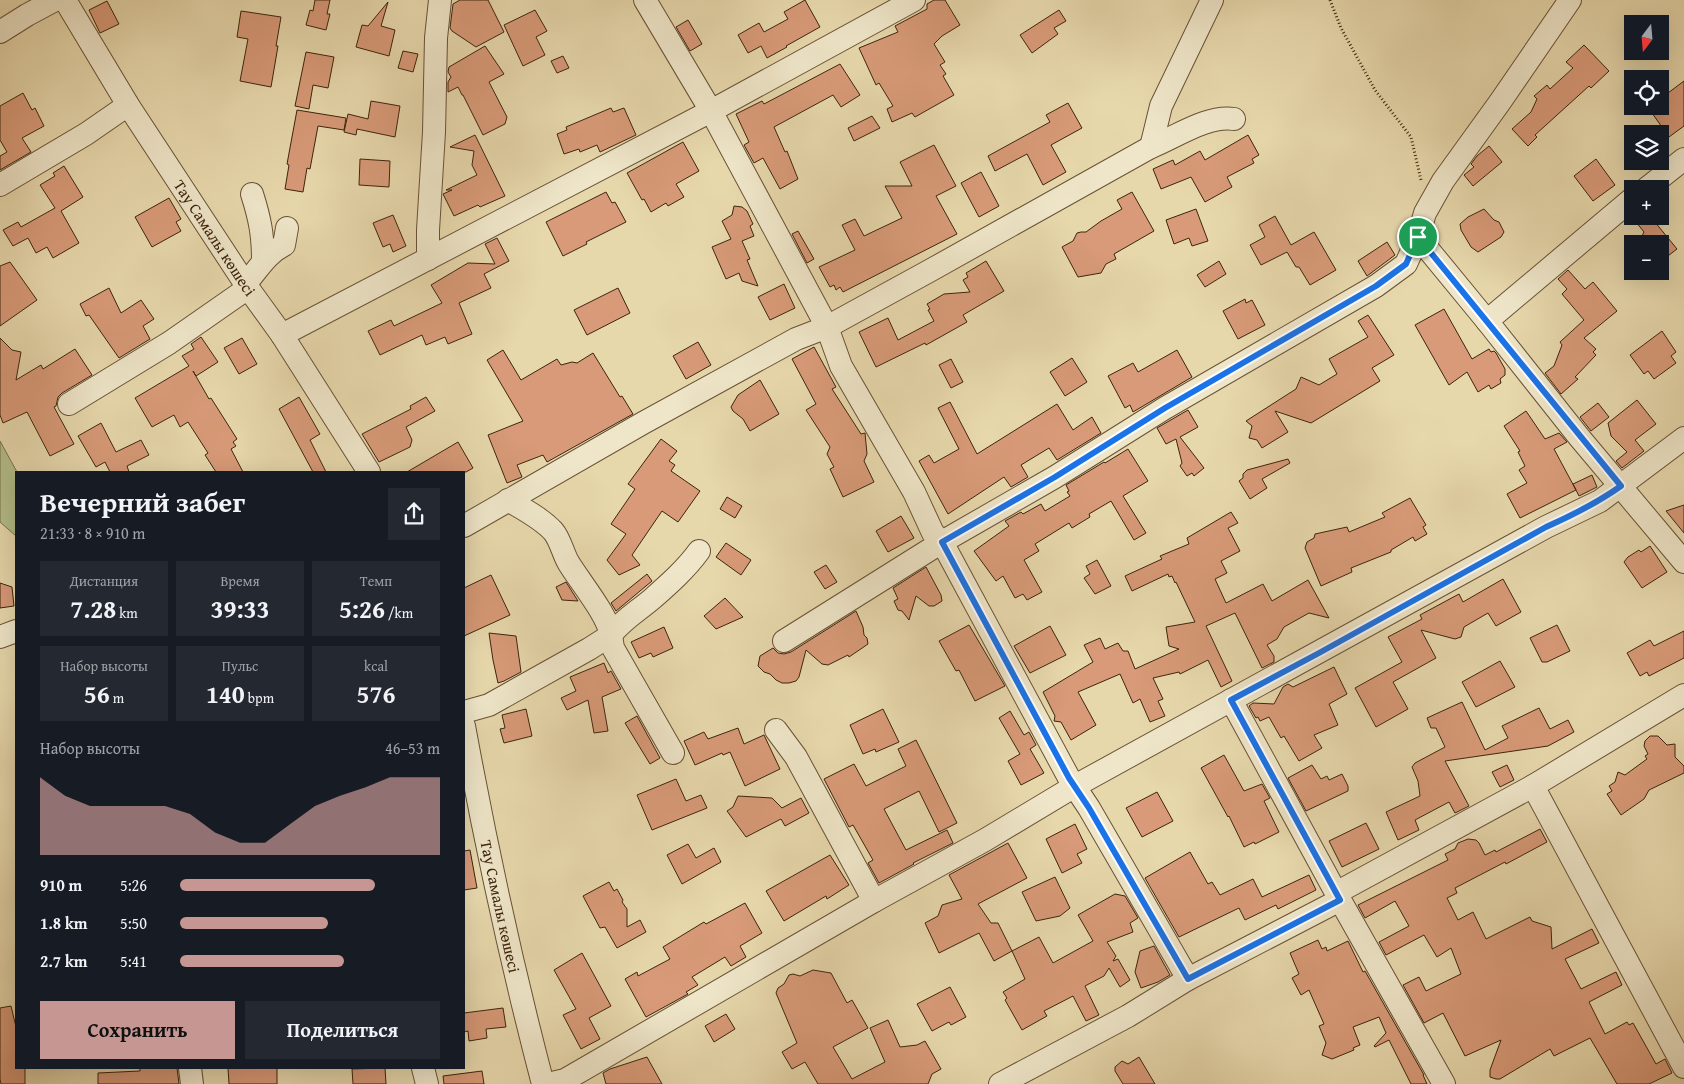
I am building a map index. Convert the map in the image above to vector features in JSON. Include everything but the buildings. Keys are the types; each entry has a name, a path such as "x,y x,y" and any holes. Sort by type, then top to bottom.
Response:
{"street":[{"path":"0,32 55,0"},
{"name":"Тау Самалы көшесі","path":"65,0 128,105 246,286 282,335 368,471"},
{"path":"428,259 436,38 440,0"},
{"path":"645,0 711,111 827,326 841,366 914,492 933,533 942,542 1064,769 1188,979"},
{"path":"282,335 711,111 914,0"},
{"path":"1151,147 1161,106 1212,0"},
{"path":"784,640 942,542 1055,477 1165,408 1376,286 1406,264 1418,237 1426,210 1443,180 1500,102 1570,0"},
{"path":"0,185 86,134 128,105"},
{"path":"465,525 643,423 796,339 827,326 1151,147 1194,127 1226,118 1234,119"},
{"path":"1657,180 1684,159"},
{"path":"252,194 261,220 263,261"},
{"path":"1487,321 1624,206"},
{"path":"69,404 169,343 246,286 263,261 276,249 284,245 288,228"},
{"path":"1418,237 1579,437 1684,562"},
{"path":"548,1084 565,1080 874,901 985,840 1075,786 1546,527 1592,506 1684,438"},
{"path":"508,500 553,532 569,562 603,616 610,629 613,648 673,754"},
{"path":"465,712 488,705 532,679 589,650 611,635 620,623 672,581 699,550"},
{"path":"0,637 15,631"},
{"path":"1000,1084 1128,1016 1188,979 1532,786 1684,695"},
{"path":"1231,700 1338,896 1444,1084"},
{"path":"776,730 796,757 874,901"},
{"name":"Тау Самалы көшесі","path":"465,731 484,834 526,1019 543,1084"},
{"path":"1532,786 1684,1067"},
{"path":"190,1069 192,1084"},
{"path":"423,1069 426,1084"}],"path":[{"path":"1330,0 1341,28 1375,90 1411,137 1426,210"}],"green space":[{"path":"0,441 16,471 15,535 0,522"}],"route":[{"path":"1418,237 1579,437 1621,486 1584,510 1546,527 1231,700 1340,900 1188,979 1089,808 1069,778 942,542 1055,477 1165,408 1376,286 1406,264 1418,237"}]}
